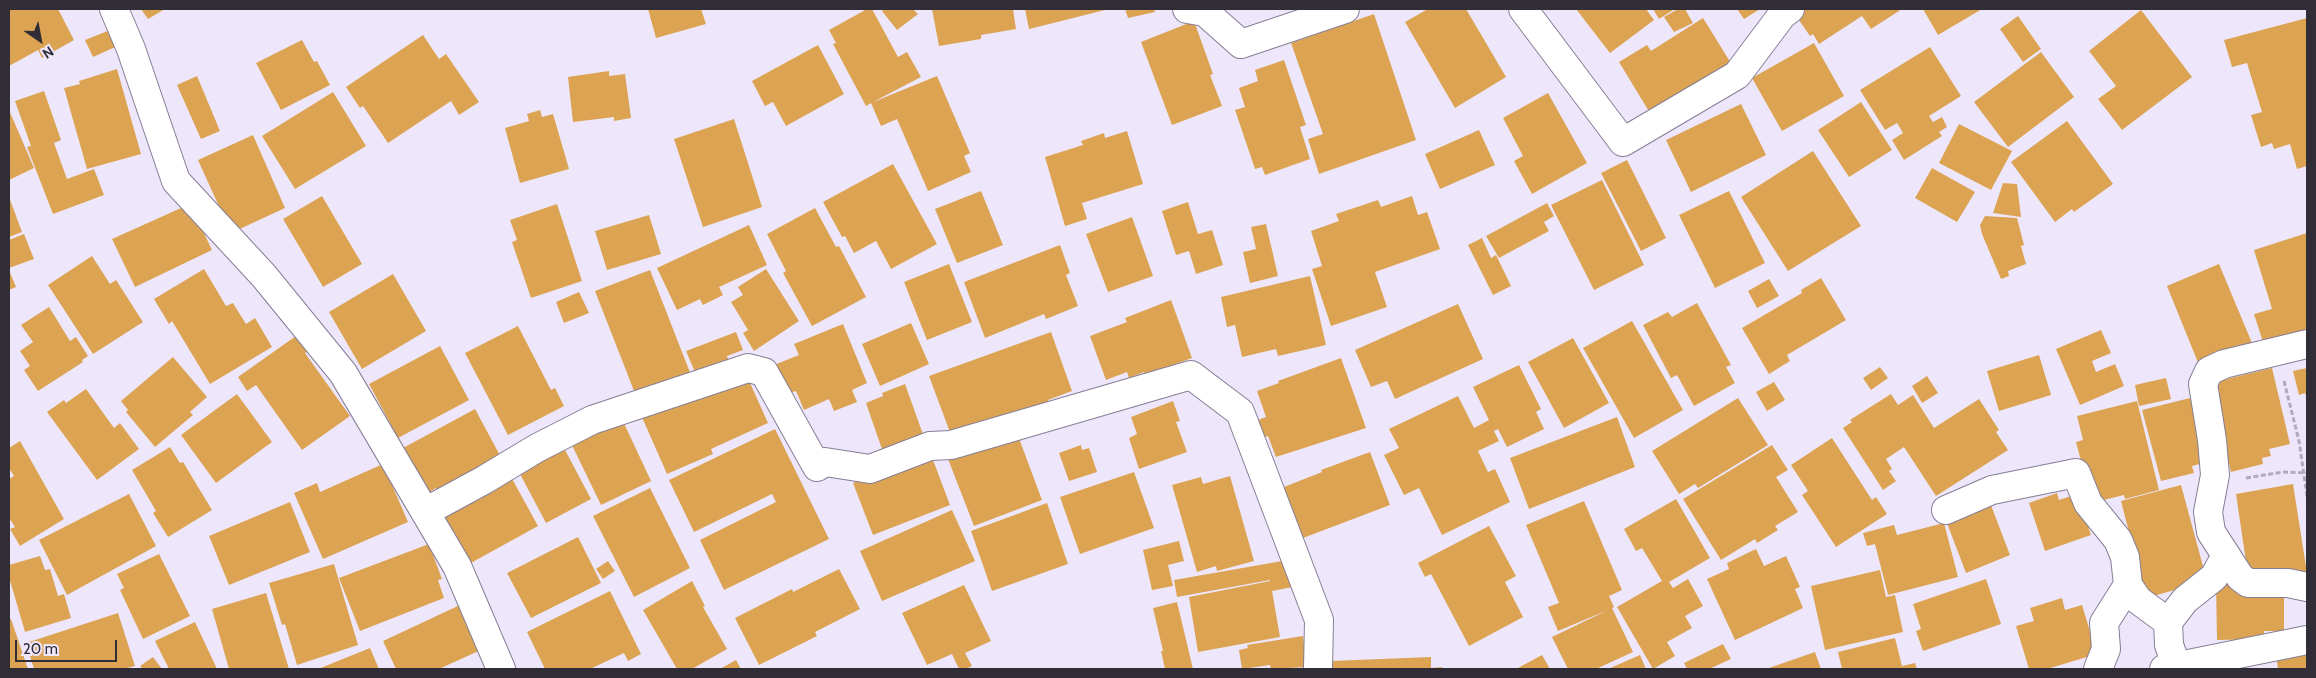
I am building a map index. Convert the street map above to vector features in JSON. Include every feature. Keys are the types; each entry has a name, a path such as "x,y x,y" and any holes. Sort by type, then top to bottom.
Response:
{"street":[{"path":"114,9 131,49 176,181 264,276 343,373 457,566 501,669"},
{"path":"1187,9 1205,12 1242,44 1345,9"},
{"path":"1523,9 1623,142 1737,75 1782,15 1790,9"},
{"path":"2307,344 2224,364 2209,371 2203,384 2212,440 2215,475 2211,488 2208,512 2211,532 2240,577 2248,583 2288,583 2307,587"},
{"path":"425,512 537,448 592,420 748,368 764,372 817,467 825,462 870,469 930,446 951,445 1191,375 1240,412 1319,620 1318,669"},
{"path":"1946,510 1992,490 2076,473 2088,503 2118,540 2125,557 2128,585 2138,600 2168,622"},
{"path":"2226,556 2214,578 2185,600 2168,622 2171,668 2307,640"},
{"path":"2098,669 2106,649 2104,623 2128,585"}],"path":[{"path":"2274,352 2291,406 2299,441 2307,496"},
{"path":"2211,488 2237,480 2283,472 2307,473"}],"building":[{"path":"9,9 58,9 74,40 42,58 38,50 9,66"},
{"path":"141,9 165,9 148,19"},
{"path":"648,9 701,9 706,24 656,38"},
{"path":"867,9 872,9 898,57 907,52 921,77 873,102 937,76 970,153 964,156 971,172 928,191 897,119 881,126 871,103 866,106 833,44 836,43 829,30"},
{"path":"885,9 913,9 918,14 897,30 882,11"},
{"path":"932,9 1013,9 1016,29 981,35 981,39 939,46"},
{"path":"1025,9 1109,9 1029,29"},
{"path":"1125,9 1154,9 1155,12 1128,18"},
{"path":"1428,9 1466,9 1506,77 1455,108 1405,22"},
{"path":"1576,9 1646,9 1654,20 1610,53"},
{"path":"1653,9 1675,9 1659,19"},
{"path":"1678,9 1685,9 1693,23 1674,32 1664,17"},
{"path":"1737,9 1760,9 1744,19"},
{"path":"1800,9 1902,9 1871,29 1862,16 1819,44 1813,34 1810,36 1794,13"},
{"path":"1923,9 1982,9 1938,35"},
{"path":"2141,10 2192,77 2122,130 2098,99 2116,86 2089,51"},
{"path":"1374,14 1416,140 1319,174 1308,139 1323,134 1291,43"},
{"path":"2018,16 2041,49 2023,62 2000,29"},
{"path":"1703,18 1734,68 1653,118 1619,62 1647,45 1651,51"},
{"path":"2307,18 2307,166 2297,169 2290,144 2274,149 2272,143 2261,147 2251,115 2262,112 2247,63 2232,67 2224,40"},
{"path":"1194,21 1213,74 1210,75 1222,106 1172,125 1141,42"},
{"path":"115,28 122,44 93,57 85,40"},
{"path":"423,35 439,59 446,54 479,102 459,115 451,101 388,143 363,106 360,108 346,87"},
{"path":"302,40 314,62 317,61 330,85 281,110 256,63"},
{"path":"1814,43 1844,96 1782,131 1752,78"},
{"path":"818,45 844,94 786,126 773,102 765,106 752,81"},
{"path":"1930,47 1961,96 1929,116 1933,122 1942,117 1947,127 1939,132 1942,136 1904,160 1892,140 1903,133 1897,123 1885,130 1860,90"},
{"path":"2041,52 2074,97 2008,147 1974,102"},
{"path":"1284,60 1306,125 1300,127 1310,159 1265,175 1262,167 1255,169 1235,110 1245,107 1239,88 1258,81 1255,70"},
{"path":"117,69 141,154 87,169 64,88 80,84 79,81"},
{"path":"609,71 609,76 625,74 631,118 614,121 614,117 573,122 568,77"},
{"path":"197,76 220,131 201,139 177,85"},
{"path":"44,91 61,140 54,143 67,179 94,169 104,195 53,214 27,147 31,146 15,101"},
{"path":"333,92 366,146 295,189 262,136"},
{"path":"1548,93 1587,163 1532,194 1514,161 1523,156 1503,118"},
{"path":"1861,102 1892,150 1849,177 1818,130"},
{"path":"1741,104 1766,155 1691,192 1666,140"},
{"path":"9,110 34,168 9,180"},
{"path":"540,110 542,117 553,114 569,169 520,183 505,128 529,121 527,114"},
{"path":"734,119 762,207 703,227 674,139"},
{"path":"2067,121 2113,184 2074,212 2072,209 2055,222 2011,162"},
{"path":"1959,124 2012,151 1991,190 1939,163"},
{"path":"1479,130 1495,165 1440,189 1425,154"},
{"path":"1127,131 1143,184 1082,203 1087,219 1065,226 1045,157 1083,145 1081,141 1104,133 1105,138"},
{"path":"253,135 285,208 231,233 198,160"},
{"path":"1813,151 1861,226 1788,271 1741,197"},
{"path":"1627,160 1666,238 1641,251 1601,173"},
{"path":"893,164 937,244 891,269 876,241 854,253 845,236 842,237 823,202"},
{"path":"1932,168 1975,192 1957,222 1915,198"},
{"path":"1602,180 1644,265 1594,290 1551,205"},
{"path":"2003,183 2017,184 2021,217 1993,213"},
{"path":"981,191 1003,245 957,263 935,209"},
{"path":"1729,191 1765,263 1715,288 1679,215"},
{"path":"322,196 362,264 323,287 283,219"},
{"path":"1412,196 1418,215 1427,212 1440,249 1375,272 1387,307 1331,326 1312,269 1322,266 1311,231 1339,221 1336,214 1378,200 1381,207"},
{"path":"9,197 22,232 9,237"},
{"path":"1188,202 1198,234 1212,230 1223,265 1196,274 1189,251 1176,255 1162,211"},
{"path":"1547,203 1554,216 1544,222 1549,231 1499,258 1486,236"},
{"path":"190,204 212,250 135,287 112,239"},
{"path":"557,204 582,281 531,298 512,242 517,240 510,220"},
{"path":"815,208 836,247 839,246 866,297 812,326 783,273 786,271 767,234"},
{"path":"649,215 661,254 607,270 595,231"},
{"path":"1985,216 2017,218 2024,245 2021,246 2026,264 2008,271 2009,276 2001,279 1982,234 1980,225"},
{"path":"1132,217 1153,276 1108,292 1086,234"},
{"path":"1266,224 1278,276 1250,283 1243,252 1256,249 1251,227"},
{"path":"749,225 767,265 719,287 723,295 703,305 700,299 677,310 657,268"},
{"path":"2307,233 2307,329 2263,342 2254,314 2272,309 2254,250"},
{"path":"24,234 34,259 9,268 9,240"},
{"path":"1482,238 1491,258 1496,255 1511,286 1493,295 1468,245"},
{"path":"1060,245 1070,273 1066,275 1078,306 1046,319 1044,314 985,338 964,282"},
{"path":"92,256 110,284 116,280 143,322 93,354 48,285"},
{"path":"949,264 972,322 927,340 904,282"},
{"path":"2219,264 2252,343 2199,365 2167,286"},
{"path":"204,269 226,306 233,303 246,324 255,318 272,347 210,384 172,321 169,324 154,299"},
{"path":"766,269 799,321 754,351 743,333 748,330 731,302 743,295 738,287"},
{"path":"9,270 16,287 9,290"},
{"path":"650,270 691,375 636,396 595,291"},
{"path":"393,274 426,331 362,369 329,312"},
{"path":"1310,276 1326,345 1278,356 1276,349 1242,357 1235,325 1227,327 1221,297"},
{"path":"1821,278 1846,320 1787,355 1790,361 1769,374 1742,328 1802,293 1801,290"},
{"path":"1769,279 1779,296 1757,308 1748,291"},
{"path":"579,292 589,313 564,323 556,302"},
{"path":"1171,300 1192,358 1145,375 1144,372 1129,378 1127,372 1106,380 1090,336 1127,322 1125,318"},
{"path":"1697,303 1731,365 1726,367 1735,383 1694,406 1677,375 1671,378 1643,325 1668,312 1672,317"},
{"path":"1458,304 1483,359 1395,399 1387,381 1371,387 1355,350"},
{"path":"49,307 70,341 76,337 88,356 82,360 83,362 38,391 24,370 30,366 20,351 33,342 21,325"},
{"path":"1632,321 1683,410 1634,438 1583,348"},
{"path":"911,323 929,364 880,386 862,344"},
{"path":"843,324 867,383 852,390 857,402 834,411 829,399 804,410 796,391 786,394 774,365 799,355 794,344"},
{"path":"518,326 551,390 555,388 564,406 508,435 465,353"},
{"path":"2101,330 2111,353 2092,361 2096,372 2115,364 2124,386 2080,405 2056,349"},
{"path":"303,331 314,346 305,353 350,416 302,450 256,385 247,391 238,377"},
{"path":"736,332 743,350 727,356 728,359 712,365 714,370 697,377 686,351"},
{"path":"1051,332 1072,391 1048,400 1050,404 951,435 929,376"},
{"path":"1573,338 1609,403 1564,428 1528,362"},
{"path":"440,346 469,400 398,438 369,384"},
{"path":"2039,355 2051,395 1999,411 1987,371"},
{"path":"173,357 207,397 190,412 193,415 155,447 126,412 128,410 121,401"},
{"path":"1341,358 1366,428 1276,457 1268,436 1259,439 1253,422 1266,417 1257,391 1279,383 1278,381"},
{"path":"1519,365 1541,409 1536,412 1544,429 1507,447 1498,429 1494,431 1499,441 1478,451 1488,472 1495,469 1510,502 1442,535 1419,488 1404,495 1384,455 1399,448 1389,429 1458,396 1474,428 1489,420 1473,387"},
{"path":"1880,367 1888,378 1871,390 1863,378"},
{"path":"2272,368 2290,444 2269,449 2271,456 2262,458 2263,464 2231,472 2210,383"},
{"path":"2307,368 2307,400 2305,393 2299,395 2293,371"},
{"path":"746,374 768,423 711,449 713,454 667,474 641,415"},
{"path":"1927,376 1938,393 1922,403 1912,386"},
{"path":"2166,378 2171,399 2139,406 2135,385"},
{"path":"1774,382 1785,400 1767,411 1756,392"},
{"path":"905,384 925,440 884,455 866,403 883,396 882,393"},
{"path":"86,389 114,428 120,423 139,449 97,480 47,412 64,400 66,403"},
{"path":"237,394 272,442 216,483 181,435"},
{"path":"1891,394 1898,405 1913,395 1934,428 1979,399 1999,430 1996,432 2008,450 1936,496 1904,447 1886,459 1892,469 1889,471 1896,481 1883,490 1843,428 1852,422 1850,420"},
{"path":"1738,398 1768,445 1698,488 1695,484 1679,494 1652,451"},
{"path":"2190,398 2207,462 2192,466 2194,473 2161,481 2142,410"},
{"path":"1173,401 1180,421 1176,422 1187,452 1139,469 1129,438 1137,434 1131,417"},
{"path":"2137,401 2159,490 2125,499 2124,495 2092,503 2076,442 2083,440 2077,416"},
{"path":"475,409 503,461 440,495 436,488 428,493 403,448"},
{"path":"1617,417 1635,467 1529,509 1510,458"},
{"path":"622,419 651,481 601,505 569,439"},
{"path":"775,429 829,539 724,590 700,540 776,502 772,494 694,532 669,480"},
{"path":"1017,433 1042,500 974,526 948,459"},
{"path":"1832,438 1872,500 1876,497 1887,514 1836,547 1802,495 1808,491 1791,465"},
{"path":"20,441 64,519 20,546 10,529 15,527 9,518 9,479 14,476 9,468 9,448"},
{"path":"1081,445 1082,450 1089,448 1097,472 1069,481 1059,453"},
{"path":"1772,445 1788,470 1776,477 1798,512 1775,526 1778,530 1757,543 1755,539 1721,560 1683,499"},
{"path":"170,447 180,463 183,462 212,510 168,537 153,513 156,511 132,470"},
{"path":"564,448 591,499 546,523 519,472"},
{"path":"930,452 950,505 873,535 853,483"},
{"path":"1370,452 1390,505 1303,538 1284,487 1322,472 1321,470"},
{"path":"383,464 408,522 323,559 294,493 317,483 320,492"},
{"path":"1134,472 1154,528 1080,554 1060,497"},
{"path":"510,475 538,526 469,564 436,516"},
{"path":"1230,476 1254,561 1217,571 1216,566 1197,572 1172,485 1201,477 1203,484"},
{"path":"2293,484 2307,573 2249,582 2236,494"},
{"path":"2181,485 2207,581 2146,598 2121,501"},
{"path":"650,488 690,568 634,597 593,516"},
{"path":"2057,493 2059,500 2077,494 2091,535 2045,551 2029,503"},
{"path":"129,494 156,546 67,595 39,540"},
{"path":"1676,499 1710,558 1669,582 1673,588 1688,579 1703,606 1685,616 1692,628 1667,642 1675,656 1653,669 1617,607 1662,581 1642,548 1636,551 1624,529"},
{"path":"1989,500 2010,555 1966,573 1945,518"},
{"path":"1584,501 1622,590 1609,596 1614,607 1612,608 1633,652 1596,669 1568,669 1552,637 1608,610 1558,631 1548,607 1559,603 1526,525"},
{"path":"290,502 310,552 229,585 209,536"},
{"path":"1047,503 1068,564 992,591 971,531"},
{"path":"952,510 975,561 882,601 860,551"},
{"path":"1944,523 1958,577 1888,595 1875,544 1867,546 1863,533 1894,525 1897,535"},
{"path":"1489,526 1516,576 1505,582 1523,617 1469,646 1431,574 1425,577 1418,563"},
{"path":"578,537 601,583 531,618 507,573"},
{"path":"1179,541 1184,561 1168,565 1173,586 1152,590 1143,550"},
{"path":"429,544 442,579 438,580 444,598 360,631 339,578"},
{"path":"1756,549 1764,566 1786,556 1800,587 1795,589 1803,608 1735,640 1707,579 1729,569 1727,563"},
{"path":"159,554 190,616 143,639 120,590 124,588 117,574"},
{"path":"40,556 45,570 50,569 58,596 64,594 71,618 25,632 9,577 9,565"},
{"path":"1288,560 1293,587 1272,591 1280,637 1198,652 1189,597 1270,580 1177,597 1174,580"},
{"path":"608,561 615,571 603,579 596,569"},
{"path":"334,564 358,645 297,665 285,624 282,625 269,583"},
{"path":"839,569 860,609 815,632 817,636 759,665 735,618 792,589 793,592"},
{"path":"1880,570 1886,597 1895,595 1903,632 1825,650 1811,586"},
{"path":"1986,579 2001,624 1923,651 1916,631 1921,629 1913,604"},
{"path":"692,581 705,606 703,607 727,649 692,669 677,669 643,610"},
{"path":"2216,584 2264,584 2284,587 2284,631 2264,631 2264,639 2217,640"},
{"path":"964,585 991,641 965,653 972,666 966,669 959,669 952,654 927,665 902,613"},
{"path":"610,591 641,654 628,661 624,653 590,669 545,669 527,632"},
{"path":"266,593 289,669 229,669 212,609"},
{"path":"2062,598 2065,610 2082,605 2097,654 2047,669 2029,669 2016,626 2034,621 2030,608"},
{"path":"1177,602 1193,669 1165,669 1161,651 1163,651 1153,608"},
{"path":"462,604 483,649 439,669 396,669 383,641"},
{"path":"118,613 135,666 124,669 34,669 26,643"},
{"path":"11,619 28,669 9,669 9,620"},
{"path":"195,622 217,669 169,669 155,641"},
{"path":"1303,636 1307,667 1271,669 1270,665 1242,669 1239,650 1248,648 1247,645"},
{"path":"1895,638 1902,666 1915,663 1917,669 1842,669 1838,652"},
{"path":"1723,644 1731,659 1709,669 1687,669 1684,663"},
{"path":"370,648 379,669 318,669"},
{"path":"2307,648 2307,669 2278,669 2276,654"},
{"path":"1815,652 1821,669 1766,669"},
{"path":"1542,655 1550,669 1516,669"},
{"path":"1640,655 1646,669 1608,669"},
{"path":"153,657 162,669 143,669 140,666"},
{"path":"1431,657 1431,668 1442,667 1442,669 1332,669 1331,661"},
{"path":"736,660 741,669 720,669"}]}
